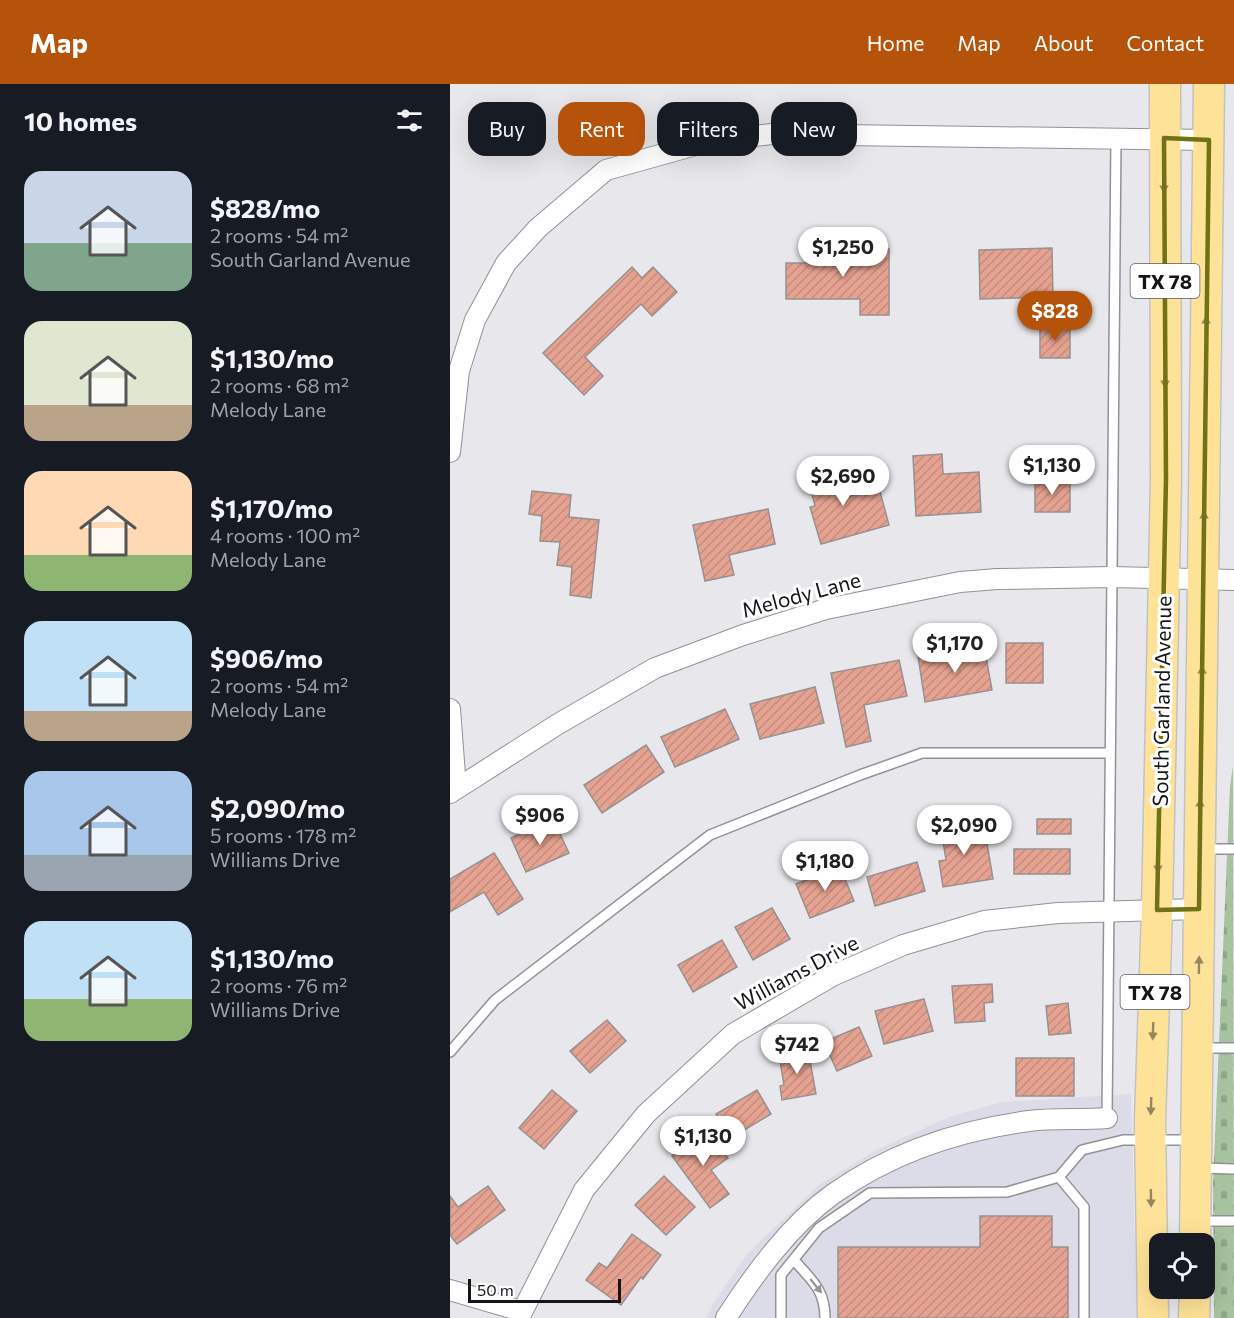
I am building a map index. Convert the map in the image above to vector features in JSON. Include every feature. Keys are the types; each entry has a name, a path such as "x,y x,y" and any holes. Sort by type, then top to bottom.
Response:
{"main road":[{"name":"South Garland Avenue","path":"1153,1318 1150,1139 1158,910 1166,467 1164,84"},
{"name":"South Garland Avenue","path":"1195,1232 1209,84"},
{"path":"1194,1318 1195,1299"}],"street":[{"path":"450,452 459,371 475,320 506,263 538,228 606,170 710,141 772,134 1209,140"},
{"name":"Melody Lane","path":"453,791 558,724 655,668 742,635 826,609 960,582 997,579 1112,577 1234,580"},
{"path":"450,709 453,791"},
{"name":"Williams Drive","path":"520,1314 584,1190 646,1114 733,1034 832,976 903,945 984,921 1058,913 1199,909"},
{"path":"726,1318 742,1292 792,1231 833,1194 899,1156 944,1139 990,1127 1032,1120 1107,1118"},
{"path":"450,1290 520,1314"}],"lane":[{"path":"1107,1118 1116,138"},
{"path":"450,1052 495,1000 710,835 860,775 922,753 1109,753"},
{"path":"1200,849 1234,849"},
{"path":"1198,1048 1234,1048"},
{"path":"782,1318 782,1275 819,1228 870,1193 1006,1192 1059,1177 1082,1150 1123,1140 1150,1139 1234,1169"},
{"path":"1059,1177 1084,1207 1084,1318"},
{"path":"1195,1232 1234,1221"},
{"path":"794,1260 822,1294 825,1318"}],"highlighted area":[{"path":"1164,138 1209,140 1199,909 1157,910 1166,479"}],"shaded area":[{"path":"1131,1094 1137,1318 706,1318 714,1302 747,1254 820,1184 876,1150 949,1117 1002,1102"}],"green space":[{"path":"1233,766 1234,1318 1214,1318 1213,1183 1230,786"}],"building":[{"path":"1052,248 1053,297 980,299 979,250"},
{"path":"810,249 889,249 889,315 860,315 860,299 786,299 786,263 810,263"},
{"path":"632,267 642,278 653,267 677,292 652,316 641,304 585,357 603,376 584,395 543,353"},
{"path":"1040,326 1070,326 1070,358 1040,358"},
{"path":"942,454 943,474 979,472 981,512 916,516 913,456"},
{"path":"838,465 847,497 879,488 889,525 821,544 810,507 815,506 807,474"},
{"path":"1035,479 1070,479 1070,512 1035,512"},
{"path":"532,491 571,495 569,517 599,520 591,598 570,595 572,567 557,565 560,542 540,541 542,516 529,514"},
{"path":"768,509 775,544 729,555 734,575 705,581 693,525"},
{"path":"1006,643 1043,643 1043,683 1006,683"},
{"path":"984,646 992,690 925,702 918,656"},
{"path":"899,660 907,696 864,705 871,741 846,747 831,673"},
{"path":"815,687 824,723 760,739 750,704"},
{"path":"725,709 739,739 675,767 661,737"},
{"path":"646,745 664,772 602,813 584,785"},
{"path":"553,819 569,853 526,872 511,838"},
{"path":"1037,819 1071,819 1071,834 1037,834"},
{"path":"962,820 964,835 985,832 993,879 943,887 939,861 946,860 940,823"},
{"path":"1014,849 1070,849 1070,874 1014,874"},
{"path":"494,853 523,899 498,915 484,892 450,912 450,879"},
{"path":"917,862 925,891 875,906 867,877"},
{"path":"840,867 854,901 810,918 796,884"},
{"path":"772,908 790,939 753,960 735,927"},
{"path":"722,940 737,967 693,992 678,965"},
{"path":"992,984 993,1002 984,1003 985,1021 955,1023 952,986"},
{"path":"924,999 933,1031 884,1044 875,1011"},
{"path":"1068,1003 1071,1033 1049,1035 1046,1006"},
{"path":"607,1020 626,1041 590,1073 570,1051"},
{"path":"859,1027 872,1056 837,1071 824,1042"},
{"path":"808,1050 816,1094 782,1100 780,1086 784,1085 779,1055"},
{"path":"1016,1058 1074,1058 1074,1096 1016,1096"},
{"path":"552,1090 577,1111 544,1149 519,1128"},
{"path":"757,1090 771,1114 731,1138 716,1114"},
{"path":"707,1130 728,1158 711,1170 729,1194 710,1208 672,1156"},
{"path":"664,1176 695,1207 666,1235 635,1205"},
{"path":"488,1186 505,1210 457,1244 450,1235 450,1196 458,1207"},
{"path":"980,1216 1052,1216 1052,1247 1068,1247 1068,1318 838,1318 838,1247 980,1247"},
{"path":"632,1234 661,1255 643,1279 641,1277 621,1305 586,1280 599,1263 607,1268"}]}
